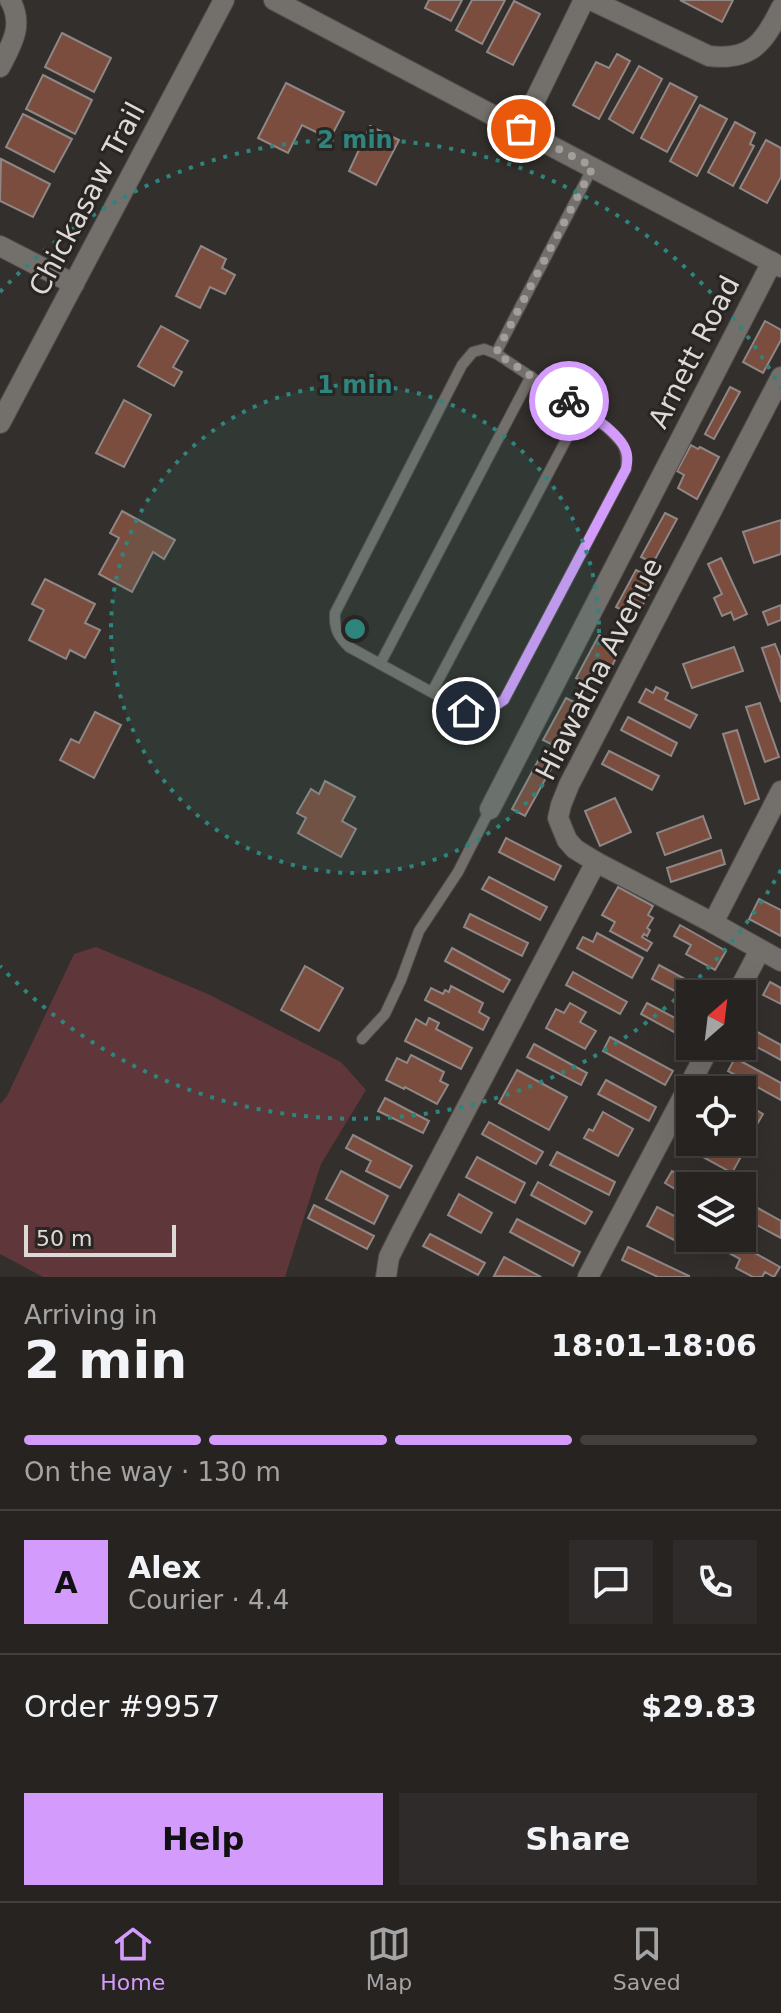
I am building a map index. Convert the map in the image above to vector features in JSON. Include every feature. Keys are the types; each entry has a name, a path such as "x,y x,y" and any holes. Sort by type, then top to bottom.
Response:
{"street":[{"path":"0,67 13,41 17,20 10,0"},
{"name":"Chickasaw Trail","path":"2,416 224,0"},
{"path":"274,0 776,264"},
{"path":"521,129 584,0"},
{"path":"591,0 709,56 720,57 744,54 753,49 769,32 781,8"},
{"path":"0,246 74,284"},
{"name":"Arnett Road","path":"490,809 776,264"},
{"name":"Hiawatha Avenue","path":"781,377 569,785 558,818 567,840 575,849 781,961"},
{"path":"713,923 781,791"},
{"path":"386,1277 389,1257 396,1242 596,862"},
{"path":"744,980 760,950"},
{"path":"588,1277 703,1060"}],"lane":[{"path":"496,353 593,167"},
{"path":"484,349 496,353 531,376 606,427 622,442 627,455 626,469 504,700 493,708 479,712 466,711 349,647 338,637 334,626 335,613 462,365 473,352 484,349"},
{"path":"380,664 531,376"},
{"path":"432,692 582,410"},
{"path":"362,1039 385,1014 419,931 458,872 490,809"}],"shaded area":[{"path":"96,947 208,994 341,1062 366,1090 321,1164 285,1277 43,1277 0,1254 0,1104 7,1096 74,954"}],"building":[{"path":"429,0 462,0 451,21 425,8"},
{"path":"472,0 505,0 482,44 456,30"},
{"path":"680,0 733,0 722,22"},
{"path":"514,1 540,14 513,65 487,52"},
{"path":"62,33 111,58 94,92 45,67"},
{"path":"617,54 630,61 599,119 573,105 596,62 609,68"},
{"path":"639,66 662,79 633,133 609,119"},
{"path":"43,75 92,100 75,134 26,109"},
{"path":"286,83 344,112 330,139 302,125 288,153 258,138"},
{"path":"670,83 697,97 667,152 641,138"},
{"path":"700,105 727,119 697,176 670,161"},
{"path":"23,114 72,139 54,172 6,147"},
{"path":"735,122 755,133 750,144 754,146 733,186 708,172"},
{"path":"370,126 399,140 376,185 349,171"},
{"path":"766,140 781,148 781,177 767,203 740,188"},
{"path":"1,159 50,184 33,217 0,201"},
{"path":"201,246 226,259 222,268 235,275 225,294 210,287 200,308 176,296"},
{"path":"765,321 781,330 781,340 763,373 743,362"},
{"path":"161,326 188,341 173,367 182,372 174,386 138,366"},
{"path":"730,387 740,392 714,439 705,434"},
{"path":"124,400 151,415 124,467 96,453"},
{"path":"691,445 719,457 697,499 678,488 684,475 677,471"},
{"path":"122,511 175,540 164,559 153,552 132,592 99,574 119,538 110,533"},
{"path":"665,513 677,519 653,563 641,557"},
{"path":"781,520 781,554 754,563 743,532"},
{"path":"721,558 747,614 734,620 731,612 722,616 714,598 722,594 708,564"},
{"path":"636,570 656,581 636,617 616,607"},
{"path":"45,579 95,604 85,623 100,630 85,658 70,650 66,659 29,640 44,610 32,604"},
{"path":"781,605 781,620 768,625 763,612"},
{"path":"599,635 612,642 608,651 617,656 608,674 598,669 589,685 576,678"},
{"path":"775,644 781,659 781,702 762,648"},
{"path":"734,647 743,671 692,688 683,664"},
{"path":"656,687 668,693 665,699 697,715 690,728 639,702 646,689 653,693"},
{"path":"566,698 580,705 557,747 543,740"},
{"path":"760,703 779,757 765,762 746,707"},
{"path":"95,712 121,725 94,778 60,760 71,739 79,743"},
{"path":"628,717 677,743 671,756 621,730"},
{"path":"737,730 759,799 745,804 723,734"},
{"path":"609,751 659,776 652,790 602,764"},
{"path":"539,759 552,767 525,816 512,809"},
{"path":"325,781 355,797 342,821 356,829 341,857 298,833 306,818 297,813 311,789 319,794"},
{"path":"615,798 631,832 600,846 585,811"},
{"path":"703,816 711,838 665,855 657,833"},
{"path":"506,838 561,866 554,880 499,852"},
{"path":"721,850 725,864 671,882 667,868"},
{"path":"489,877 547,907 540,920 482,889"},
{"path":"618,887 653,906 648,915 653,918 647,928 650,930 647,936 644,934 642,937 652,943 647,951 610,931 615,922 602,915"},
{"path":"759,899 781,910 781,936 749,919"},
{"path":"470,914 528,943 522,956 464,927"},
{"path":"680,925 726,951 715,970 686,954 691,945 674,936"},
{"path":"597,933 643,958 632,978 577,948 583,937 593,942"},
{"path":"452,948 510,980 503,992 445,961"},
{"path":"659,965 687,980 676,980 676,992 652,979"},
{"path":"305,966 343,988 319,1031 281,1010"},
{"path":"573,972 627,1002 620,1014 566,985"},
{"path":"770,982 781,988 781,1004 763,995"},
{"path":"451,986 483,1003 479,1012 489,1018 483,1030 425,1000 431,988 443,994 445,990 449,992"},
{"path":"570,1003 586,1012 580,1022 596,1031 585,1049 546,1028 556,1009 564,1013"},
{"path":"647,1003 676,1019 676,1033 641,1014"},
{"path":"429,1018 439,1023 436,1029 472,1048 461,1069 405,1041 416,1019 426,1025"},
{"path":"756,1031 781,1045 781,1060 756,1046"},
{"path":"610,1037 673,1071 665,1085 603,1051"},
{"path":"534,1044 587,1073 581,1085 527,1057"},
{"path":"411,1055 444,1072 440,1081 448,1085 437,1104 386,1080 397,1058 407,1063"},
{"path":"734,1060 739,1060 781,1083 781,1100 756,1086 756,1076 737,1076 728,1071"},
{"path":"517,1070 567,1097 549,1130 499,1103"},
{"path":"606,1080 656,1107 649,1121 598,1094"},
{"path":"385,1098 429,1121 423,1133 378,1111"},
{"path":"756,1110 763,1114 756,1126"},
{"path":"603,1112 633,1129 618,1156 584,1138 589,1129 593,1131"},
{"path":"489,1122 543,1152 536,1164 482,1134"},
{"path":"353,1135 412,1166 400,1188 366,1171 371,1161 346,1148"},
{"path":"557,1152 615,1182 609,1195 550,1165"},
{"path":"701,1156 741,1156 730,1172"},
{"path":"477,1157 525,1183 515,1203 466,1177"},
{"path":"341,1171 388,1196 374,1224 326,1199"},
{"path":"672,1171 676,1173 676,1190 665,1183"},
{"path":"538,1182 592,1212 585,1224 531,1195"},
{"path":"459,1194 492,1213 481,1233 448,1215"},
{"path":"314,1205 374,1236 367,1249 308,1218"},
{"path":"657,1207 676,1217 676,1241 647,1226"},
{"path":"756,1207 781,1221 781,1238 756,1225"},
{"path":"517,1219 580,1252 573,1266 510,1232"},
{"path":"430,1234 485,1263 478,1275 423,1246"},
{"path":"628,1247 689,1277 658,1277 622,1260"},
{"path":"727,1252 753,1252 780,1267 774,1277 765,1272 762,1277 753,1277 736,1268 740,1259"},
{"path":"504,1257 541,1277 494,1276"}],"way so far":[{"path":"521,129 593,167 496,353 569,401"}],"route":[{"path":"466,711 479,712 493,708 504,700 626,469 627,455 622,442 569,401"}]}
